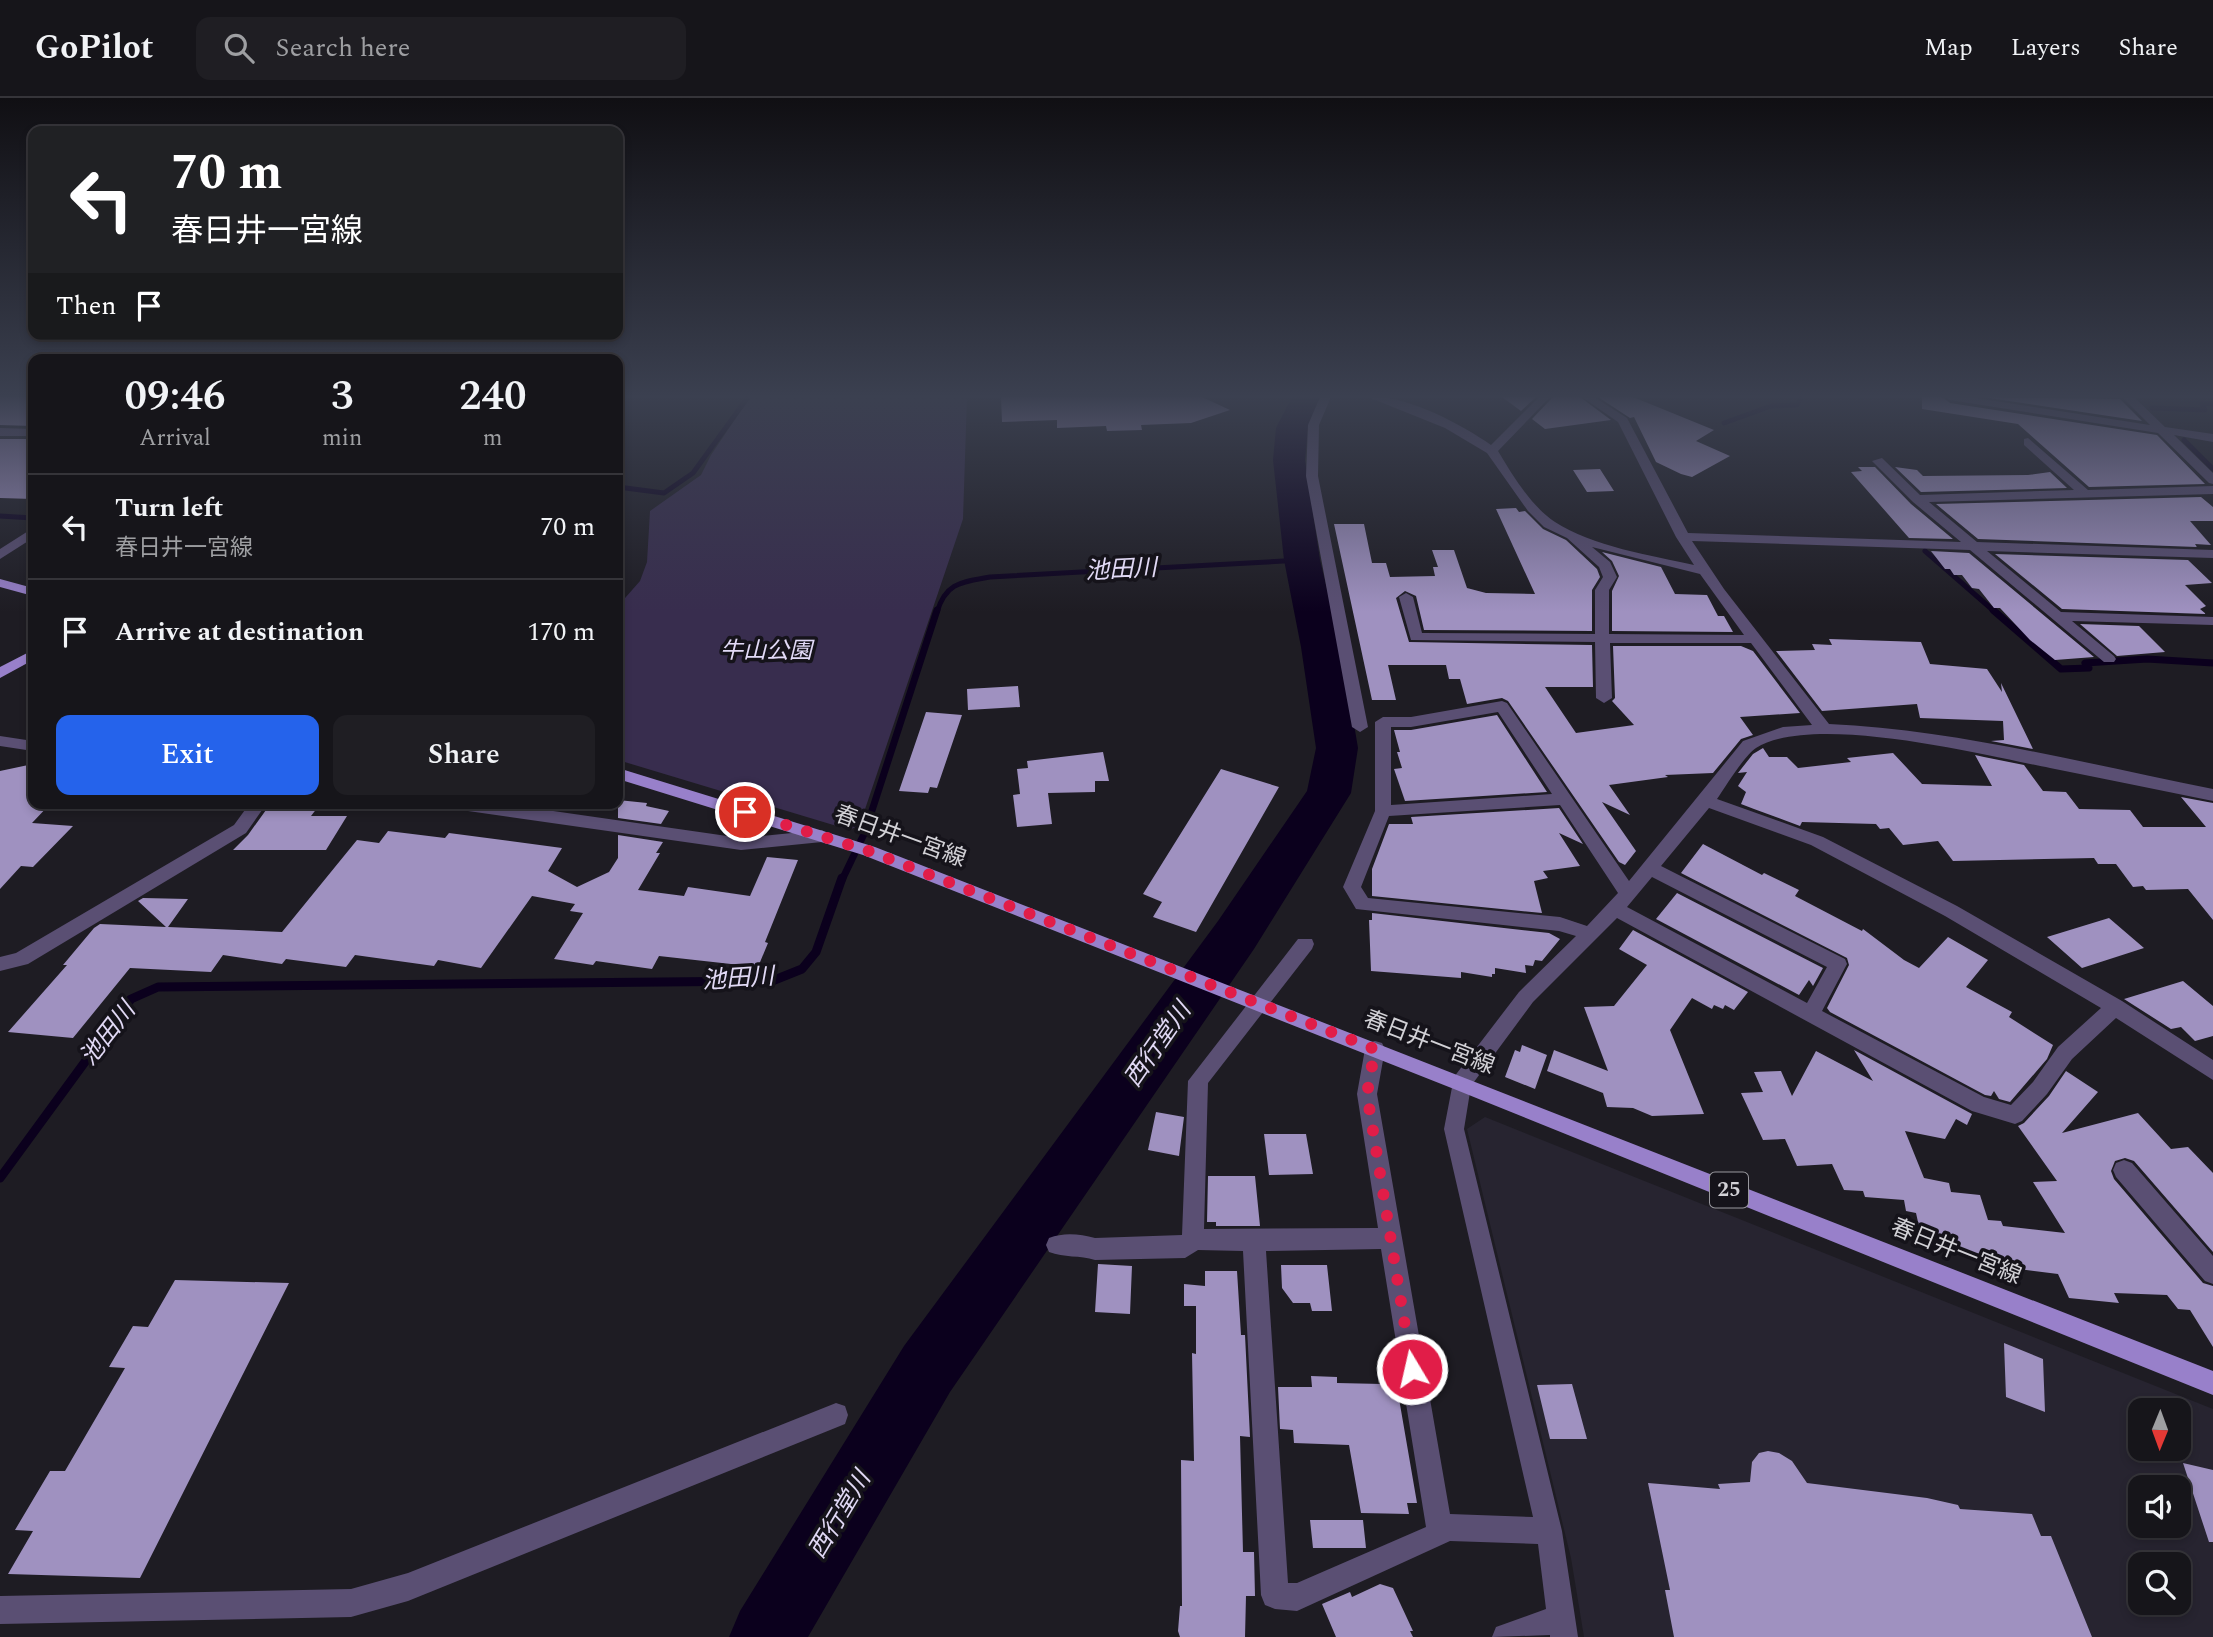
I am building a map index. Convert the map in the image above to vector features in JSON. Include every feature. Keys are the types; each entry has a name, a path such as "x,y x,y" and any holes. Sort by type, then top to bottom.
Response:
{"main road":[{"path":"0,583 28,591"},
{"path":"0,673 28,657"},
{"name":"春日井一宮線","path":"623,775 862,849 1375,1049 2213,1383"}],"street":[{"path":"1311,469 1360,727"},
{"path":"1503,469 1550,525 1572,536 1705,571"},
{"path":"1648,469 1683,537 1705,571 1824,729"},
{"path":"1886,469 1917,499 2109,659"},
{"path":"2057,469 2085,494"},
{"path":"1917,499 2213,490"},
{"path":"0,555 28,535"},
{"path":"1572,536 1605,565 1610,577 1602,590 1600,638 1604,698"},
{"path":"1683,537 2213,554"},
{"path":"1406,597 1416,637 1755,639"},
{"path":"2057,616 2213,621"},
{"path":"1590,934 1560,924 1362,904 1352,887 1383,811 1383,722 1411,722 1502,706 1564,799 1621,902 1811,1014 1979,1105 2015,1115 2040,1088 2065,1053 2115,1007"},
{"path":"1506,1637 1563,1627 1549,1531 1454,1129 1461,1083 1526,997 1621,902 1749,745 1783,732 1824,729 1866,731 1976,748 2213,795"},
{"path":"0,741 28,745"},
{"path":"1383,811 1564,799"},
{"path":"1706,801 1817,841 1951,911 2208,1062"},
{"path":"0,964 22,959 240,829 255,809"},
{"path":"496,809 741,844 829,838"},
{"path":"1650,868 1838,964 1811,1014"},
{"path":"1057,1245 1082,1245 1095,1249 1185,1247 1193,1238 1198,1081 1251,1002 1305,944"},
{"path":"1254,1241 1275,1595 1297,1597 1440,1534 1367,1094 1375,1049"},
{"path":"2124,1170 2213,1273"},
{"path":"1193,1238 1254,1241 1390,1238"},
{"path":"0,1610 351,1603 408,1587 836,1415"},
{"path":"1438,1527 1549,1531"}],"shaded area":[{"path":"1485,1117 2186,1398 2128,1398 2128,1461 2191,1461 2191,1400 2213,1409 2213,1637 1584,1637 1571,1558 1467,1129"}],"green space":[{"name":"牛山公園","path":"704,469 965,469 963,519 860,824 850,830 623,762 623,600 640,581 647,562 650,511 701,475"}],"building":[{"path":"0,469 28,469 28,499 0,498"},
{"path":"1600,469 1614,491 1587,492 1573,470"},
{"path":"1670,469 1707,469 1692,477"},
{"path":"1860,469 1877,469 1911,504 1953,539 1909,538 1851,472 1862,471"},
{"path":"1897,469 1917,470 1923,476 2028,475 2050,472 2067,488 1921,492"},
{"path":"2069,469 2190,469 2205,484 2089,487"},
{"path":"2201,497 2213,507 2213,521 2190,521 2211,545 2195,544 2197,547 1978,539 1936,504"},
{"path":"1516,508 1519,512 1525,511 1543,529 1566,540 1597,569 1600,577 1592,590 1592,631 1424,630 1416,596 1405,591 1396,598 1409,642 1592,645 1593,687 1545,687 1576,733 1634,725 1612,701 1615,698 1613,646 1741,646 1753,651 1800,713 1740,717 1753,735 1741,739 1713,773 1665,775 1668,777 1609,785 1630,815 1602,802 1636,851 1625,865 1619,862 1508,701 1502,698 1467,704 1460,679 1449,679 1446,665 1388,665 1396,700 1372,700 1334,524 1364,524 1372,563 1386,563 1390,577 1435,576 1433,567 1438,567 1432,550 1454,550 1467,588 1486,593 1535,594 1496,509"},
{"path":"1931,551 1969,553 2094,657 2055,660 2030,640 2000,608 1994,608 1979,589 1972,588 1962,575 1954,575 1950,569 1945,569"},
{"path":"1602,552 1661,567 1675,594 1707,595 1718,616 1724,616 1733,632 1612,631 1612,591 1619,576 1612,561"},
{"path":"1995,554 2188,560 2212,583 2185,585 2206,606 2200,609 2206,614 2062,609"},
{"path":"2080,624 2139,626 2165,652 2117,656"},
{"path":"1829,639 1921,642 1930,664 1987,669 2002,692 2001,683 2033,749 1991,741 2004,740 2003,721 1920,718 1917,704 1822,711 1776,651 1815,650 1812,644 1832,645"},
{"path":"1018,686 1020,707 968,710 967,689"},
{"path":"926,712 962,715 937,788 930,787 928,793 899,791"},
{"path":"1497,715 1547,792 1405,801 1394,769 1402,768 1394,730 1411,730"},
{"path":"1763,748 1769,757 1787,757 1798,768 1851,762 1847,758 1893,753 1922,784 1992,786 1975,755 2024,765 2043,791 2066,792 2079,809 2130,810 2143,827 2206,827 2181,797 2213,803 2213,920 2188,889 2146,890 2143,886 2133,887 2116,864 2098,864 2094,858 1953,861 1938,841 1903,845 1889,828 1880,829 1876,824 1802,822 1800,826 1754,809 1741,804 1746,792 1738,786 1747,772 1738,773 1753,754"},
{"path":"1103,752 1109,781 1095,781 1095,792 1048,793 1052,824 1017,827 1013,795 1020,794 1017,769 1028,768 1027,761"},
{"path":"28,765 28,809 45,809 32,823 73,826 33,867 21,866 0,889 0,771"},
{"path":"1221,769 1279,787 1196,932 1153,917 1162,902 1143,894"},
{"path":"623,801 647,803 646,806 669,811 661,824 618,818 618,809 623,809"},
{"path":"1559,808 1583,844 1559,833 1580,866 1543,871 1548,878 1534,881 1542,913 1372,896 1372,869 1389,824 1413,824 1411,817"},
{"path":"267,809 316,809 311,816 347,816 326,850 233,850"},
{"path":"388,831 445,838 449,833 562,848 548,871 577,887 609,872 618,858 618,835 663,842 656,853 660,853 638,890 684,896 688,887 750,896 767,857 798,860 765,942 768,943 758,967 659,956 652,969 596,961 593,965 554,959 583,913 570,911 575,904 532,896 481,968 438,960 434,966 355,955 346,967 286,959 282,964 223,955 211,972 130,968 73,1038 8,1032 100,924 166,927 138,901 143,898 188,899 168,927 282,932 357,840 379,843"},
{"path":"1703,844 1762,875 1764,873 1799,890 1795,896 1862,931 1863,929 1919,968 1948,937 1988,960 1966,987 2012,1012 2009,1017 2053,1045 2047,1059 2010,1102 1999,1099 1994,1091 1991,1096 1985,1095 1830,1012 1827,1008 1849,965 1847,958 1681,873"},
{"path":"1677,893 1823,968 1813,986 1809,980 1799,995 1656,919"},
{"path":"1372,913 1549,933 1560,939 1542,961 1535,960 1533,966 1525,965 1526,973 1495,968 1492,977 1461,972 1461,978 1371,971 1369,920 1372,920"},
{"path":"2109,918 2144,948 2082,968 2047,937"},
{"path":"1633,930 1748,992 1734,1010 1725,1005 1723,1009 1714,1005 1712,1009 1692,998 1670,1030 1704,1114 1652,1116 1633,1108 1607,1107 1603,1093 1547,1071 1554,1050 1608,1071 1584,1007 1614,1006 1647,965 1619,949"},
{"path":"2183,981 2213,1006 2213,1036 2195,1041 2181,1027 2171,1029 2124,999"},
{"path":"1522,1045 1547,1055 1535,1089 1505,1077 1515,1050 1520,1052"},
{"path":"1854,1050 1972,1114 1967,1125 1956,1119 1945,1139 1905,1131 1924,1178 1949,1183 1951,1192 1980,1195 1988,1220 2001,1221 2003,1226 2065,1233 2033,1182 2057,1181 2018,1126 2049,1096 2066,1071 2098,1092 2062,1133 2138,1113 2171,1149 2188,1147 2213,1173 2213,1252 2134,1161 2125,1158 2115,1161 2111,1171 2114,1179 2203,1283 2213,1286 2213,1347 2190,1310 2178,1309 2167,1295 2114,1293 2119,1303 2069,1298 2058,1274 1988,1265 1985,1255 1927,1244 1922,1240 1916,1213 1906,1211 1904,1200 1865,1197 1863,1191 1844,1190 1832,1164 1797,1166 1785,1139 1763,1140 1741,1093 1763,1092 1754,1072 1781,1071 1792,1096 1816,1051 1873,1081"},
{"path":"1156,1112 1184,1117 1179,1156 1148,1150"},
{"path":"1264,1134 1306,1134 1313,1174 1269,1175"},
{"path":"1208,1176 1255,1176 1260,1226 1216,1226 1216,1222 1207,1222"},
{"path":"1098,1264 1132,1266 1130,1314 1095,1312"},
{"path":"1281,1265 1327,1265 1332,1311 1312,1311 1310,1303 1293,1303 1282,1288"},
{"path":"1205,1271 1237,1271 1241,1335 1245,1335 1250,1437 1240,1436 1243,1552 1254,1552 1255,1596 1246,1596 1245,1637 1180,1637 1178,1631 1182,1606 1181,1460 1194,1461 1192,1353 1196,1354 1196,1306 1184,1306 1184,1284 1205,1286"},
{"path":"175,1280 289,1283 140,1578 8,1574 33,1531 15,1530 50,1471 65,1471 125,1368 109,1367 133,1326 148,1327"},
{"path":"2004,1343 2043,1359 2045,1412 2006,1397"},
{"path":"1311,1376 1337,1377 1337,1383 1397,1387 1417,1503 1407,1503 1409,1514 1361,1513 1349,1445 1294,1443 1293,1430 1280,1429 1278,1387 1312,1387"},
{"path":"1572,1384 1587,1439 1550,1439 1537,1385"},
{"path":"1759,1453 1779,1453 1792,1461 1807,1483 1927,1498 1958,1505 1960,1509 2032,1514 2041,1536 2051,1536 2092,1637 1674,1637 1665,1590 1670,1590 1648,1483 1720,1489 1718,1484 1750,1482 1752,1462"},
{"path":"2183,1463 2213,1470 2213,1542 2209,1542 2191,1487 2191,1475 2187,1475"},
{"path":"1310,1520 1363,1520 1366,1548 1313,1548"},
{"path":"1380,1584 1393,1588 1413,1631 1410,1631 1413,1637 1336,1637 1322,1604 1350,1592 1352,1597"}],"waterway":[{"path":"623,488 664,493 696,469"},
{"name":"西行堂川","path":"766,1637 927,1369 1236,935 1329,793 1337,748 1321,647 1302,560 1290,469"},
{"path":"0,516 28,518"},
{"path":"1925,551 1995,612"},
{"name":"池田川","path":"937,612 945,595 956,585 990,577 1302,560"},
{"name":"池田川","path":"842,880 865,832 937,610"},
{"path":"1993,610 2061,669 2089,668 2085,663 2147,659 2213,663"},
{"name":"池田川","path":"0,1178 131,999 158,987 772,981 802,969 816,952 842,878"}],"route":[{"path":"745,812 869,851 1375,1049 1367,1094 1412,1369"}]}
